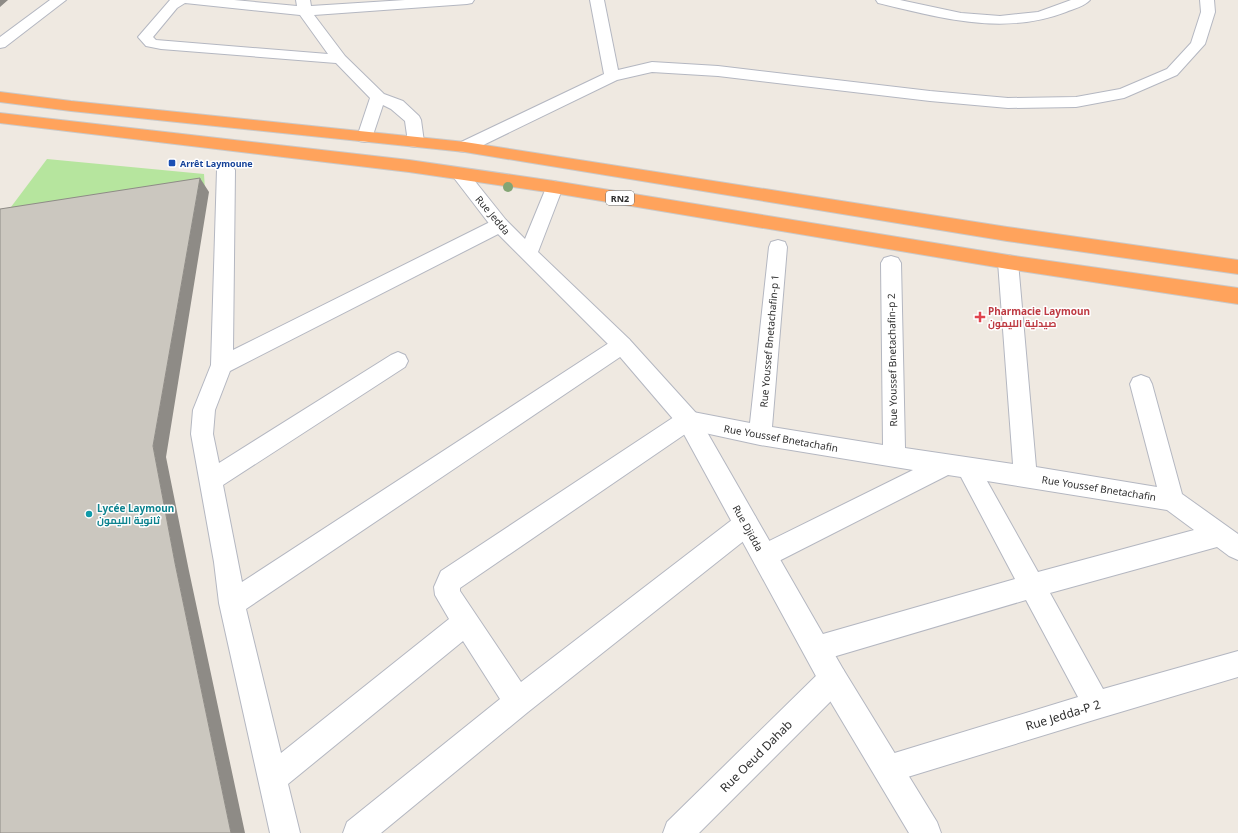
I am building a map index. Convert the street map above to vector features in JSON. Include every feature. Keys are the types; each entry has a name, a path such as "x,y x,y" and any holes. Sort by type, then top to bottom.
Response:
{"highway":[{"path":"0,97 465,147 999,232 1238,267"},
{"name":"RN2","path":"0,118 357,159 554,187 1237,299"}],"street":[{"path":"0,44 59,0"},
{"path":"180,0 172,5 145,37 147,40 155,44 187,48 340,59"},
{"path":"190,0 303,6 467,0"},
{"path":"597,0 612,76"},
{"path":"883,0 956,16 986,20 1011,20 1039,16 1062,9 1083,0"},
{"path":"465,147 612,76 652,67 718,71 938,97 1008,103 1076,102 1124,93 1172,72 1198,44 1208,12 1207,0"},
{"path":"303,6 340,59 378,97 397,105 413,120 416,142"},
{"path":"365,137 378,97"},
{"path":"226,170 222,365 204,410 202,434 226,562 232,603 285,833"},
{"name":"Rue Jedda","path":"460,174 500,225 528,254"},
{"path":"528,254 554,187"},
{"path":"222,365 500,225"},
{"name":"Rue Youssef Bnetachafin-p 1","path":"760,435 778,247"},
{"name":"Rue Djidda","path":"528,254 622,345 688,420 833,679 926,833"},
{"name":"Rue Youssef Bnetachafin-p 2","path":"891,262 894,457"},
{"path":"1008,262 1025,476"},
{"path":"232,603 622,345"},
{"path":"210,481 398,361"},
{"path":"1141,384 1172,500"},
{"path":"518,702 448,595 447,587 450,580 688,420"},
{"name":"Rue Youssef Bnetachafin","path":"688,420 760,435 1172,500 1229,541"},
{"path":"764,556 957,467 1032,586 1097,705"},
{"path":"358,833 518,702 746,524"},
{"path":"816,649 1032,586 1229,541"},
{"path":"272,779 466,622"},
{"name":"Rue Jedda-P 2","path":"888,768 1238,664"},
{"name":"Rue Oeud Dahab","path":"678,833 833,679"}],"green space":[{"path":"47,159 204,174 205,190 2,219"}],"building":[{"name":"Lycée Laymoun ثانوية الليمون","path":"200,178 153,446 175,563 231,833 0,833 0,209"}],"place":[{"name":"Arrêt Laymoune","path":"172,163"},
{"name":"Pharmacie Laymoun صيدلية الليمون","path":"980,317"},
{"name":"Lycée Laymoun ثانوية الليمون","path":"89,514"}]}
